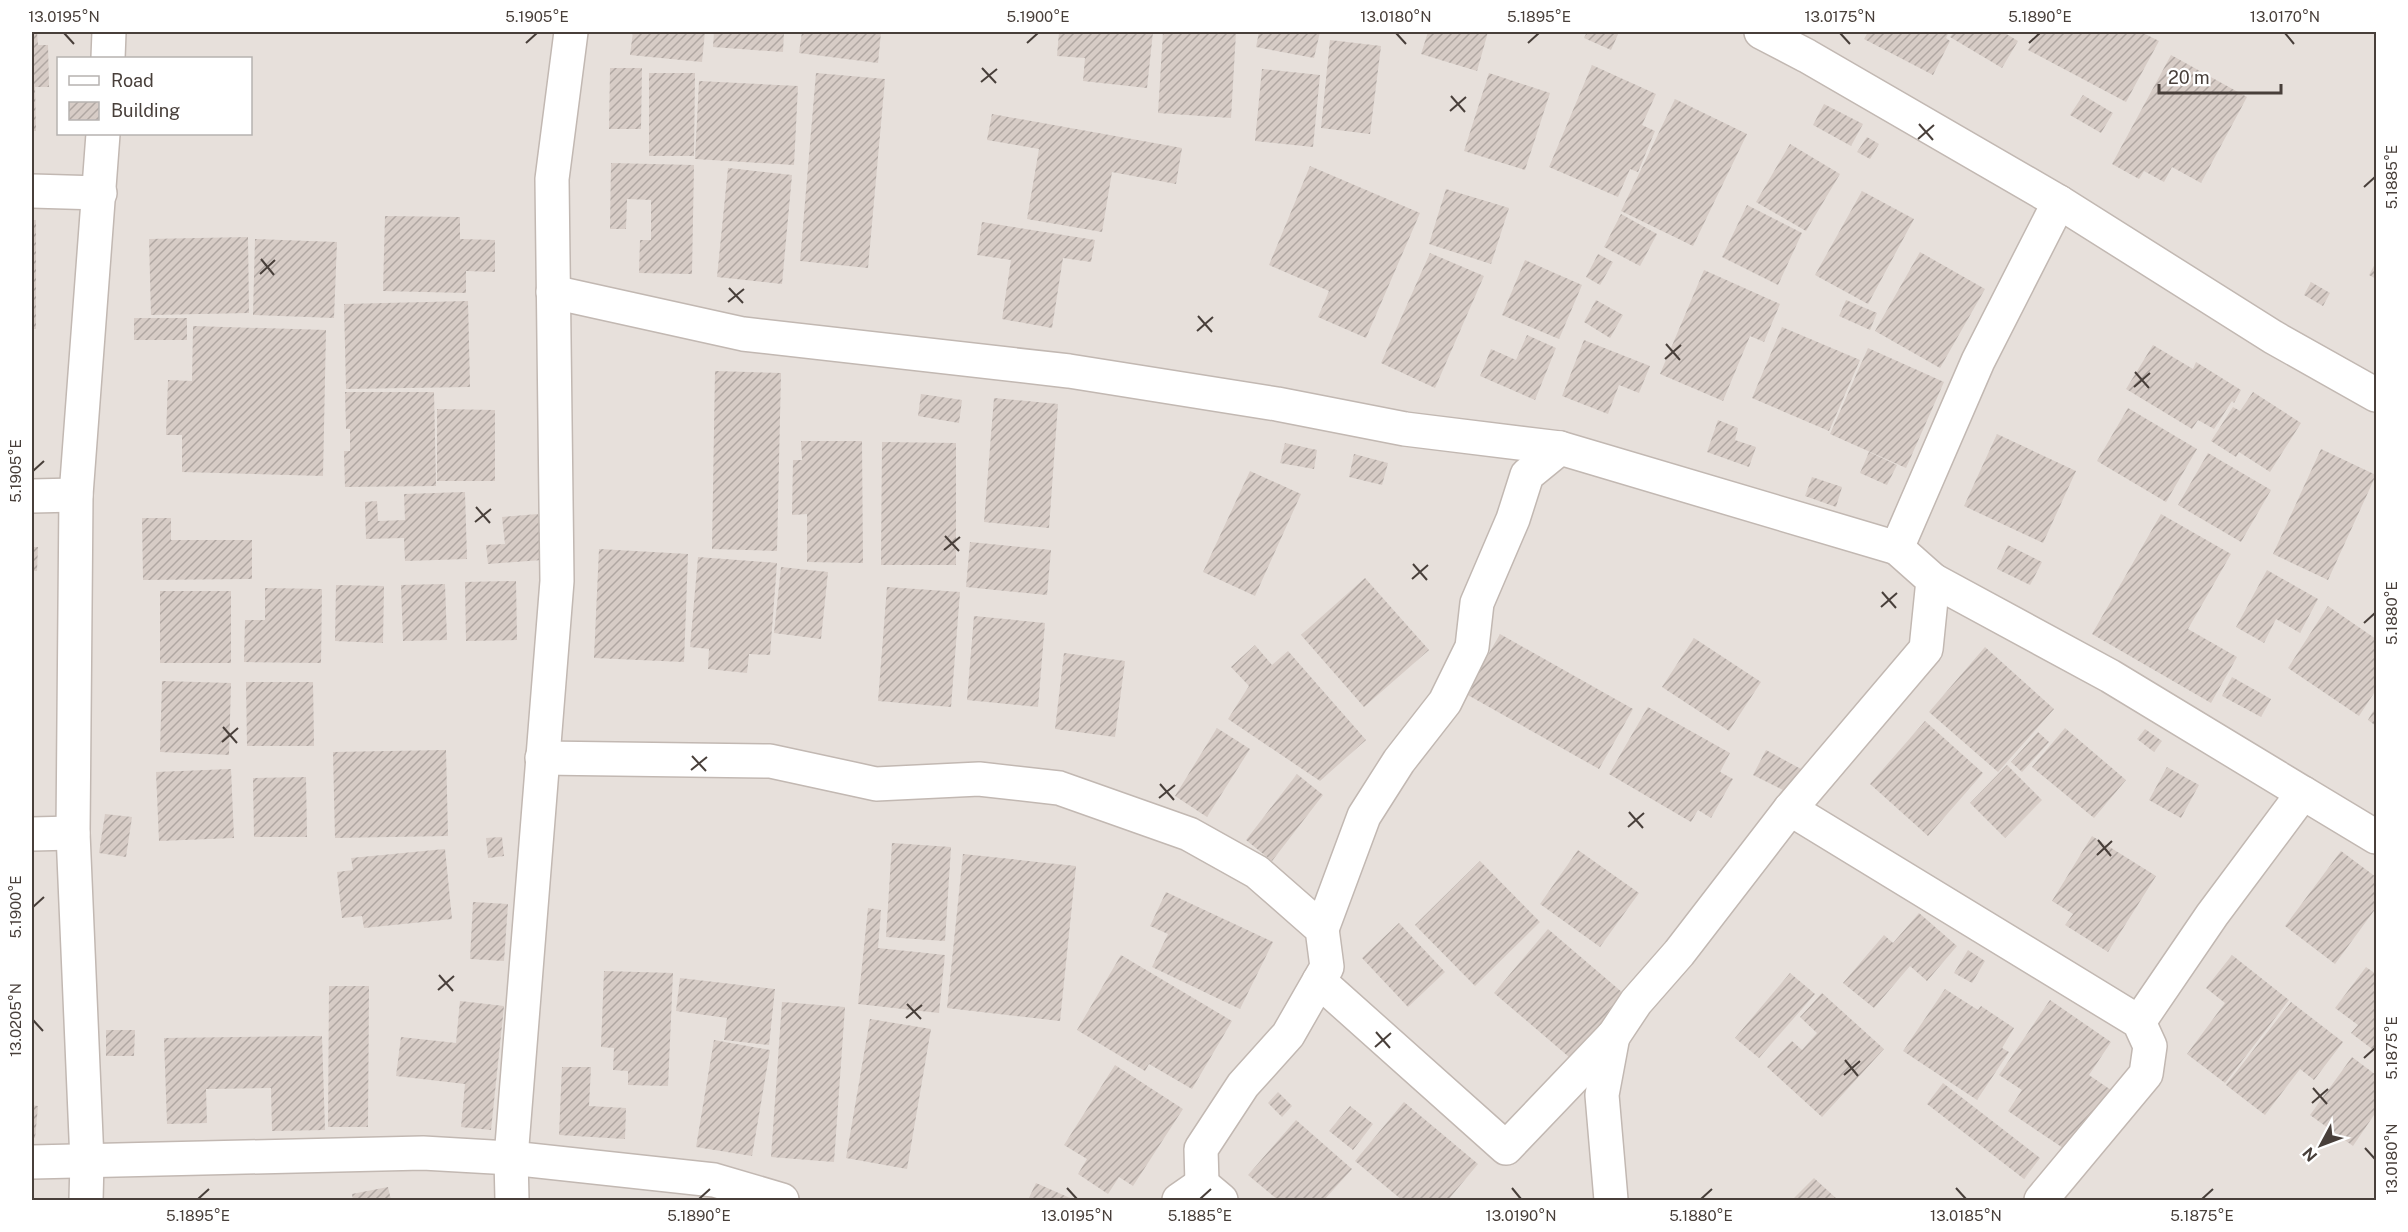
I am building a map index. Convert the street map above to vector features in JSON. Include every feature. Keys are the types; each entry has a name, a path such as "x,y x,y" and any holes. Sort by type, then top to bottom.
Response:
{"street":[{"path":"108,57 110,32"},
{"path":"512,1200 511,1158 557,581 552,179 571,32"},
{"path":"1761,32 1807,56 2059,202 2273,338 2376,395"},
{"path":"86,1200 87,1161 74,833 76,495 103,135"},
{"path":"32,191 100,193"},
{"path":"1897,548 1978,361 2059,202"},
{"path":"553,292 743,334 1069,371 1277,404 1405,429 1560,448 1897,548 1933,580 2110,676 2376,837"},
{"path":"1201,1195 1201,1149 1243,1085 1288,1035 1327,967 1322,929 1364,816 1399,761 1445,702 1472,647 1477,603 1513,519 1527,475 1560,448"},
{"path":"32,496 76,495"},
{"path":"1319,981 1506,1148 1614,1035 1636,1002 1680,953 1790,809 1926,649 1933,580"},
{"path":"542,758 770,761 876,784 979,779 1059,788 1189,834 1257,872 1322,929"},
{"path":"2139,1022 2212,915 2303,793"},
{"path":"1790,809 2139,1022 2150,1046 2146,1074 2041,1200"},
{"path":"32,834 74,833"},
{"path":"1611,1200 1602,1095 1614,1035"},
{"path":"32,1162 423,1153 511,1158 714,1180 782,1200"}],"shaded area":[{"path":"32,32 2376,32 2376,1200 32,1200"}],"building":[{"path":"32,32 37,32 38,45 48,45 49,87 35,87 36,131 32,131"},
{"path":"633,32 705,32 702,62 630,55"},
{"path":"714,32 784,32 783,52 713,47"},
{"path":"802,32 881,32 878,63 799,53"},
{"path":"1059,32 1153,32 1147,88 1083,81 1085,58 1057,56"},
{"path":"1163,32 1236,32 1231,118 1158,113"},
{"path":"1259,32 1320,32 1314,58 1256,47"},
{"path":"1428,32 1488,32 1477,71 1421,54"},
{"path":"1587,32 1619,32 1611,50 1584,38"},
{"path":"1868,32 1949,32 1946,38 1950,41 1933,75 1864,39"},
{"path":"1954,32 2003,32 2018,41 2002,68 1950,37"},
{"path":"2038,32 2141,32 2159,41 2126,102 2028,50"},
{"path":"1330,40 1381,46 1370,134 1321,128"},
{"path":"2171,55 2247,97 2201,183 2172,167 2164,182 2144,171 2139,179 2112,164"},
{"path":"1592,65 1656,94 1642,125 1655,131 1638,172 1630,169 1618,197 1549,167"},
{"path":"610,68 642,68 641,129 609,129"},
{"path":"1262,69 1320,75 1313,147 1255,141"},
{"path":"649,73 695,73 694,156 649,156"},
{"path":"816,73 885,79 868,268 800,261"},
{"path":"1489,73 1550,93 1525,170 1464,151"},
{"path":"699,81 798,86 794,165 695,159"},
{"path":"2083,95 2113,113 2101,133 2070,115"},
{"path":"1675,99 1747,134 1693,246 1621,211"},
{"path":"1824,104 1863,124 1851,146 1813,125"},
{"path":"992,114 1182,148 1176,184 1112,172 1102,232 1027,219 1039,149 987,140"},
{"path":"1867,137 1879,144 1870,159 1857,152"},
{"path":"1790,144 1840,174 1806,231 1756,202"},
{"path":"611,163 694,165 692,274 639,273 640,240 651,240 651,200 627,199 626,229 610,229"},
{"path":"1310,166 1420,213 1366,338 1318,317 1329,291 1269,265"},
{"path":"728,168 792,175 782,284 717,277"},
{"path":"1446,189 1509,208 1491,264 1429,244"},
{"path":"1862,191 1914,219 1868,304 1815,275"},
{"path":"1747,205 1802,233 1778,285 1722,257"},
{"path":"1621,214 1657,234 1640,266 1604,247"},
{"path":"385,216 460,217 460,239 495,240 495,272 466,271 466,293 383,291"},
{"path":"32,220 36,220 36,329 32,329"},
{"path":"982,222 1095,240 1091,262 1063,258 1052,328 1002,319 1011,260 977,255"},
{"path":"248,237 249,313 151,315 149,239"},
{"path":"255,239 337,242 334,318 253,315"},
{"path":"1920,252 1985,289 1940,368 1875,331"},
{"path":"1430,253 1484,276 1435,388 1381,363"},
{"path":"1598,254 1613,262 1600,285 1586,277"},
{"path":"1525,260 1582,285 1559,339 1502,315"},
{"path":"2376,262 2376,279 2369,275"},
{"path":"1704,270 1780,304 1764,342 1750,336 1723,401 1660,374"},
{"path":"2311,282 2330,293 2323,306 2304,295"},
{"path":"1596,300 1623,315 1610,338 1584,322"},
{"path":"1846,300 1877,313 1870,330 1839,316"},
{"path":"468,301 470,387 346,389 344,304"},
{"path":"134,318 187,318 187,340 134,340"},
{"path":"193,326 326,330 323,476 182,472 182,435 166,435 168,380 192,381"},
{"path":"1782,327 1860,360 1829,431 1752,398"},
{"path":"1527,335 1556,348 1535,400 1480,376 1491,349 1516,360"},
{"path":"1584,340 1650,366 1639,393 1619,385 1608,414 1562,396"},
{"path":"2153,345 2193,369 2196,362 2241,390 2214,429 2198,420 2192,429 2126,389"},
{"path":"1868,348 1944,382 1906,468 1830,434"},
{"path":"715,371 781,373 777,551 712,549"},
{"path":"345,392 434,392 436,486 345,487 344,451 350,451 350,429 346,429"},
{"path":"2253,392 2301,423 2270,472 2239,452 2236,457 2211,441 2233,407 2240,411"},
{"path":"921,394 962,400 959,423 918,416"},
{"path":"994,398 1058,404 1049,528 984,522"},
{"path":"2128,408 2197,449 2166,502 2097,461"},
{"path":"437,409 495,410 495,481 437,481"},
{"path":"1718,420 1738,428 1735,440 1756,447 1749,467 1707,452"},
{"path":"1997,434 2076,471 2043,543 1964,506"},
{"path":"801,441 862,441 863,563 807,562 807,514 792,515 793,460 802,460"},
{"path":"882,442 956,443 956,565 881,565"},
{"path":"1285,443 1317,450 1314,469 1280,463"},
{"path":"2321,449 2376,475 2328,580 2273,554"},
{"path":"1869,452 1897,465 1887,485 1860,473"},
{"path":"2208,453 2271,490 2241,542 2178,505"},
{"path":"1354,454 1388,463 1382,485 1349,477"},
{"path":"1250,471 1301,494 1255,596 1203,572"},
{"path":"1812,477 1842,487 1836,507 1805,496"},
{"path":"465,492 467,559 405,561 404,538 366,539 365,502 377,501 378,521 405,520 404,494"},
{"path":"538,514 542,560 488,564 486,545 505,544 502,517"},
{"path":"2161,514 2231,554 2188,629 2237,657 2211,703 2092,634"},
{"path":"142,518 171,518 171,540 252,540 252,579 143,580"},
{"path":"970,542 1051,550 1047,595 966,587"},
{"path":"2008,545 2042,562 2030,585 1997,569"},
{"path":"32,547 38,547 37,571 32,571"},
{"path":"599,549 688,554 684,662 594,658"},
{"path":"698,557 777,563 770,655 749,654 747,673 708,669 709,649 690,647"},
{"path":"781,567 828,572 821,639 774,633"},
{"path":"2267,570 2318,599 2300,633 2276,619 2264,643 2236,627"},
{"path":"1365,578 1429,650 1364,707 1301,635"},
{"path":"516,581 517,640 466,641 465,582"},
{"path":"445,584 447,640 403,641 401,585"},
{"path":"336,585 384,586 383,643 335,641"},
{"path":"887,587 960,592 951,707 878,701"},
{"path":"265,588 322,589 321,663 244,662 245,620 265,620"},
{"path":"160,591 231,591 231,663 160,663"},
{"path":"2328,606 2376,639 2376,690 2359,716 2288,668"},
{"path":"974,616 1045,623 1038,707 967,700"},
{"path":"1500,634 1633,709 1599,769 1466,694"},
{"path":"1694,638 1761,682 1729,731 1662,687"},
{"path":"1255,645 1272,665 1288,651 1366,740 1320,781 1228,719 1249,686 1231,667"},
{"path":"1985,647 2054,709 1998,772 1929,712"},
{"path":"1064,653 1125,661 1115,737 1055,729"},
{"path":"2232,677 2271,699 2261,717 2222,696"},
{"path":"162,681 231,683 229,755 160,752"},
{"path":"246,682 313,682 314,746 247,746"},
{"path":"2376,706 2376,726 2368,720"},
{"path":"1648,707 1730,753 1720,772 1733,779 1711,818 1698,810 1691,822 1609,774"},
{"path":"1925,721 1983,773 1928,836 1870,784"},
{"path":"1217,728 1250,749 1207,817 1175,796"},
{"path":"2065,728 2126,780 2094,818 2032,767"},
{"path":"2145,729 2162,741 2154,752 2137,739"},
{"path":"2038,732 2049,742 2022,772 2011,762"},
{"path":"446,750 448,836 335,838 333,752"},
{"path":"1766,750 1801,769 1789,793 1753,775"},
{"path":"2007,765 2042,800 2005,838 1970,803"},
{"path":"2167,767 2199,785 2181,818 2149,800"},
{"path":"231,769 234,838 159,841 156,772"},
{"path":"1297,774 1323,795 1272,861 1246,840"},
{"path":"306,777 307,837 254,837 253,778"},
{"path":"105,814 132,817 126,857 99,853"},
{"path":"2092,836 2156,876 2108,952 2065,925 2073,914 2052,901"},
{"path":"502,837 504,856 488,858 486,838"},
{"path":"892,843 951,847 945,941 886,937"},
{"path":"445,849 452,919 364,928 362,916 342,918 337,872 353,870 351,858"},
{"path":"1578,850 1639,893 1600,947 1540,904"},
{"path":"2341,851 2376,877 2376,908 2335,964 2285,926"},
{"path":"963,854 1076,866 1060,1021 947,1008"},
{"path":"1480,861 1540,922 1475,986 1415,925"},
{"path":"32,887 34,887 34,938 32,938"},
{"path":"1166,892 1273,942 1240,1009 1152,967 1168,934 1150,926"},
{"path":"473,902 508,904 504,961 470,959"},
{"path":"868,908 881,910 878,948 945,955 939,1013 858,1004"},
{"path":"1919,913 1957,946 1927,981 1910,966 1874,1008 1843,983 1884,935 1893,943"},
{"path":"1399,923 1445,972 1408,1007 1362,958"},
{"path":"1548,929 1630,999 1576,1063 1494,993"},
{"path":"1968,950 1985,961 1972,983 1954,973"},
{"path":"1121,955 1232,1021 1192,1089 1149,1064 1145,1071 1077,1030"},
{"path":"2232,955 2289,1000 2225,1083 2187,1054 2225,1003 2206,988"},
{"path":"2366,967 2376,974 2376,1052 2351,1033 2358,1025 2335,1008"},
{"path":"604,971 673,973 668,1086 628,1085 628,1071 613,1070 614,1048 601,1047"},
{"path":"1790,973 1815,994 1759,1058 1735,1038"},
{"path":"680,978 775,989 769,1045 724,1040 727,1018 676,1011"},
{"path":"329,986 369,986 368,1127 328,1127"},
{"path":"1945,989 1978,1010 1981,1006 2014,1028 2002,1048 2009,1052 1977,1100 1903,1051"},
{"path":"1822,993 1884,1049 1822,1117 1767,1067 1792,1041 1802,1050 1817,1033 1800,1017"},
{"path":"2050,1000 2111,1042 2089,1075 2111,1090 2069,1152 2008,1111 2022,1090 1999,1075"},
{"path":"460,1001 504,1006 491,1130 461,1127 465,1084 396,1076 401,1037 456,1043"},
{"path":"782,1002 845,1007 834,1162 771,1157"},
{"path":"2291,1002 2343,1042 2314,1080 2300,1069 2265,1115 2226,1085"},
{"path":"870,1019 931,1029 907,1169 846,1158"},
{"path":"106,1030 135,1030 134,1056 106,1056"},
{"path":"322,1036 325,1130 272,1131 271,1088 206,1089 207,1123 167,1124 164,1038"},
{"path":"714,1040 770,1050 752,1156 696,1147"},
{"path":"2352,1057 2376,1075 2376,1112 2353,1146 2310,1115"},
{"path":"1115,1065 1183,1109 1133,1186 1119,1177 1108,1194 1078,1174 1087,1159 1064,1145"},
{"path":"562,1067 591,1067 589,1106 626,1108 625,1139 559,1135"},
{"path":"1943,1083 2040,1158 2024,1179 1927,1104"},
{"path":"1278,1092 1292,1106 1282,1117 1268,1103"},
{"path":"1404,1102 1478,1164 1448,1200 1402,1200 1355,1161"},
{"path":"32,1105 38,1106 35,1138 32,1138"},
{"path":"1350,1106 1373,1124 1353,1150 1329,1131"},
{"path":"1296,1120 1352,1169 1324,1200 1278,1200 1248,1175"},
{"path":"1814,1178 1838,1200 1792,1200"},
{"path":"1036,1183 1070,1198 1069,1200 1028,1200"},
{"path":"388,1187 391,1200 353,1200 352,1194"}]}
